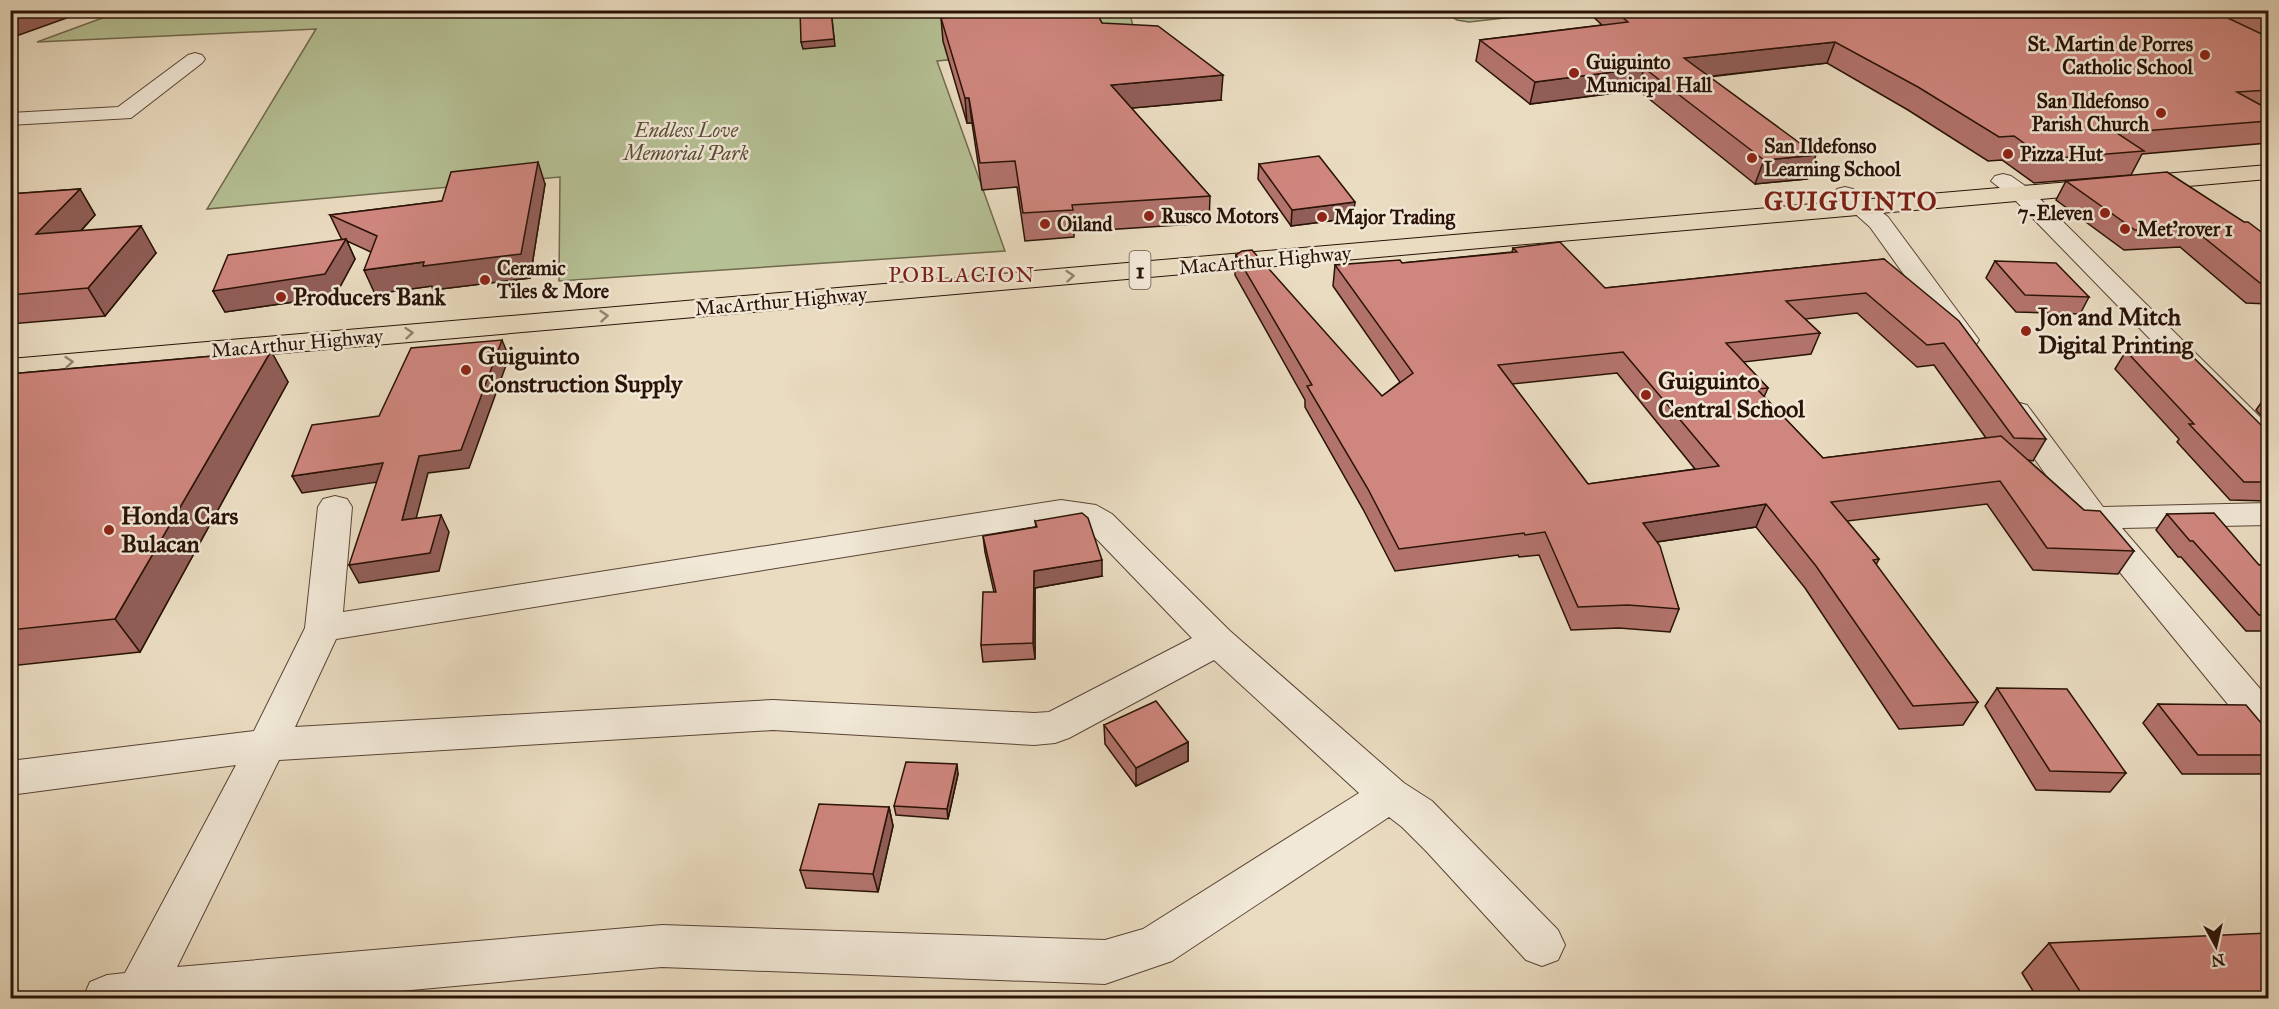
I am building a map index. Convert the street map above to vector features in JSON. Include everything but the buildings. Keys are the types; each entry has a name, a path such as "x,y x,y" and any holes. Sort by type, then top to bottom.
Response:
{"highway":[{"name":"MacArthur Highway","path":"10,368 2013,188 2268,159"},
{"name":"MacArthur Highway","path":"2013,188 2178,181 2268,172"},
{"name":"MacArthur Highway","path":"10,347 1854,202"}],"street":[{"path":"10,119 123,113 195,59"},
{"path":"2178,181 2205,202"},
{"path":"2013,188 2268,442"},
{"path":"1854,202 1879,222 2094,518 2268,725"},
{"path":"123,996 267,745 323,628 335,507"},
{"path":"323,628 1061,511 1084,513 1100,522 1217,641 1389,795 1417,814 1542,945"},
{"path":"2094,518 2268,514"},
{"path":"10,778 267,745 773,715 1034,729 1055,727 1217,641"},
{"path":"123,996 662,946 1105,962 1156,946 1389,795"}],"green space":[{"name":"Endless Love Memorial Park","path":"124,10 1129,10 1137,42 937,61 1005,251 559,281 560,177 207,209 316,29 37,42"},
{"path":"1566,10 1469,22 1457,20 1443,11"}],"place":[{"name":"St. Martin de Porres Catholic School","path":"2205,55"},
{"name":"Guiguinto Municipal Hall","path":"1574,73"},
{"name":"San Ildefonso Parish Church","path":"2161,113"},
{"name":"Pizza Hut","path":"2008,154"},
{"name":"San Ildefonso Learning School","path":"1752,158"},
{"name":"7-Eleven","path":"2105,213"},
{"name":"Rusco Motors","path":"1149,216"},
{"name":"Major Trading","path":"1322,217"},
{"name":"Oiland","path":"1045,224"},
{"name":"Met'rover 1","path":"2125,229"},
{"name":"Ceramic Tiles & More","path":"485,280"},
{"name":"Producers Bank","path":"281,297"},
{"name":"Jon and Mitch Digital Printing","path":"2026,331"},
{"name":"Guiguinto Construction Supply","path":"466,370"},
{"name":"Guiguinto Central School","path":"1646,395"},
{"name":"Honda Cars Bulacan","path":"109,530"}],"district":[{"name":"GUIGUINTO","path":"1851,201"},
{"name":"POBLACION","path":"962,274"}]}
